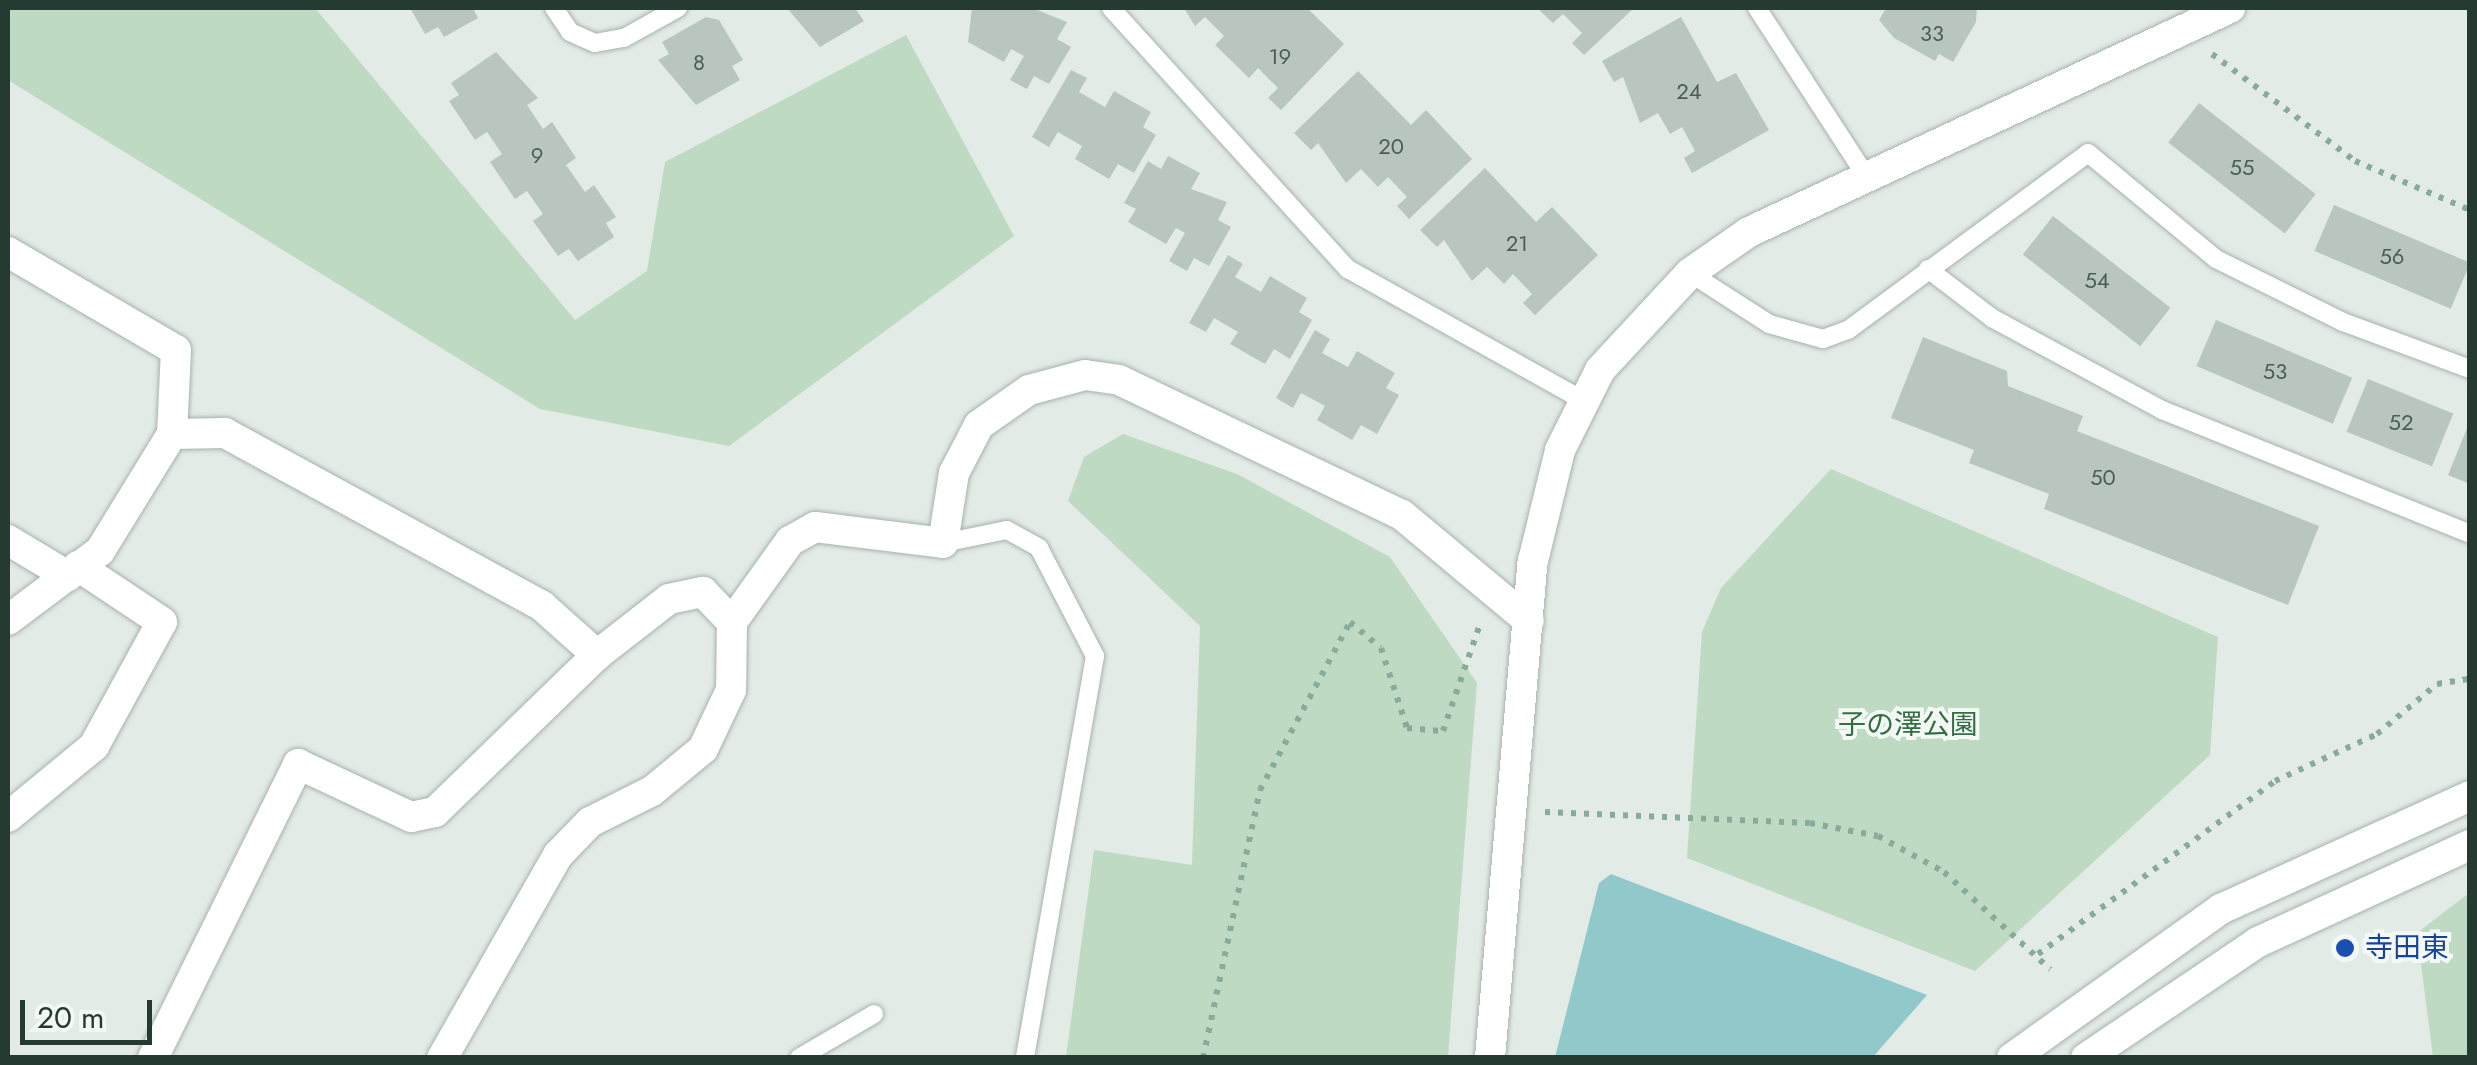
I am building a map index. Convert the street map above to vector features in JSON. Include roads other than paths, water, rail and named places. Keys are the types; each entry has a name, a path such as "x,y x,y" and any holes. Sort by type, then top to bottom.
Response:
{"street":[{"path":"1490,1058 1542,511 1581,399 1690,273 1749,232 2230,8"},
{"path":"8,252 176,350 172,434 100,551 8,620"},
{"path":"442,1058 558,855 590,822 652,791 703,750 731,690 732,622 790,541 815,527 943,543 954,473 978,425 1029,390 1085,375 1120,380 1402,514 1529,621"},
{"path":"172,434 225,433 542,606 597,654"},
{"path":"8,540 73,571 162,622 94,746 8,817"},
{"path":"153,1058 298,764 411,817 435,812 597,654 669,600 703,592 732,622"},
{"path":"2012,1058 2221,909 2470,796"},
{"path":"2086,1058 2258,942 2470,845"}],"lane":[{"path":"554,8 570,32 595,43 624,38 678,8"},
{"path":"1111,8 1348,269 1581,399"},
{"path":"1757,8 1866,176"},
{"path":"1690,273 1769,324 1823,340 2088,153 2216,259 2343,322 2470,369"},
{"path":"1928,268 1992,318 2162,410 2470,534"},
{"path":"943,543 1007,530 1039,548 1095,656 1025,1058"},
{"path":"799,1058 874,1014"}],"water":[{"path":"1611,874 1927,995 1873,1057 1555,1057 1599,883"}],"place":[{"name":"寺田東","path":"2345,948"}],"park label":[{"name":"子の澤公園","path":"1908,725"}]}
